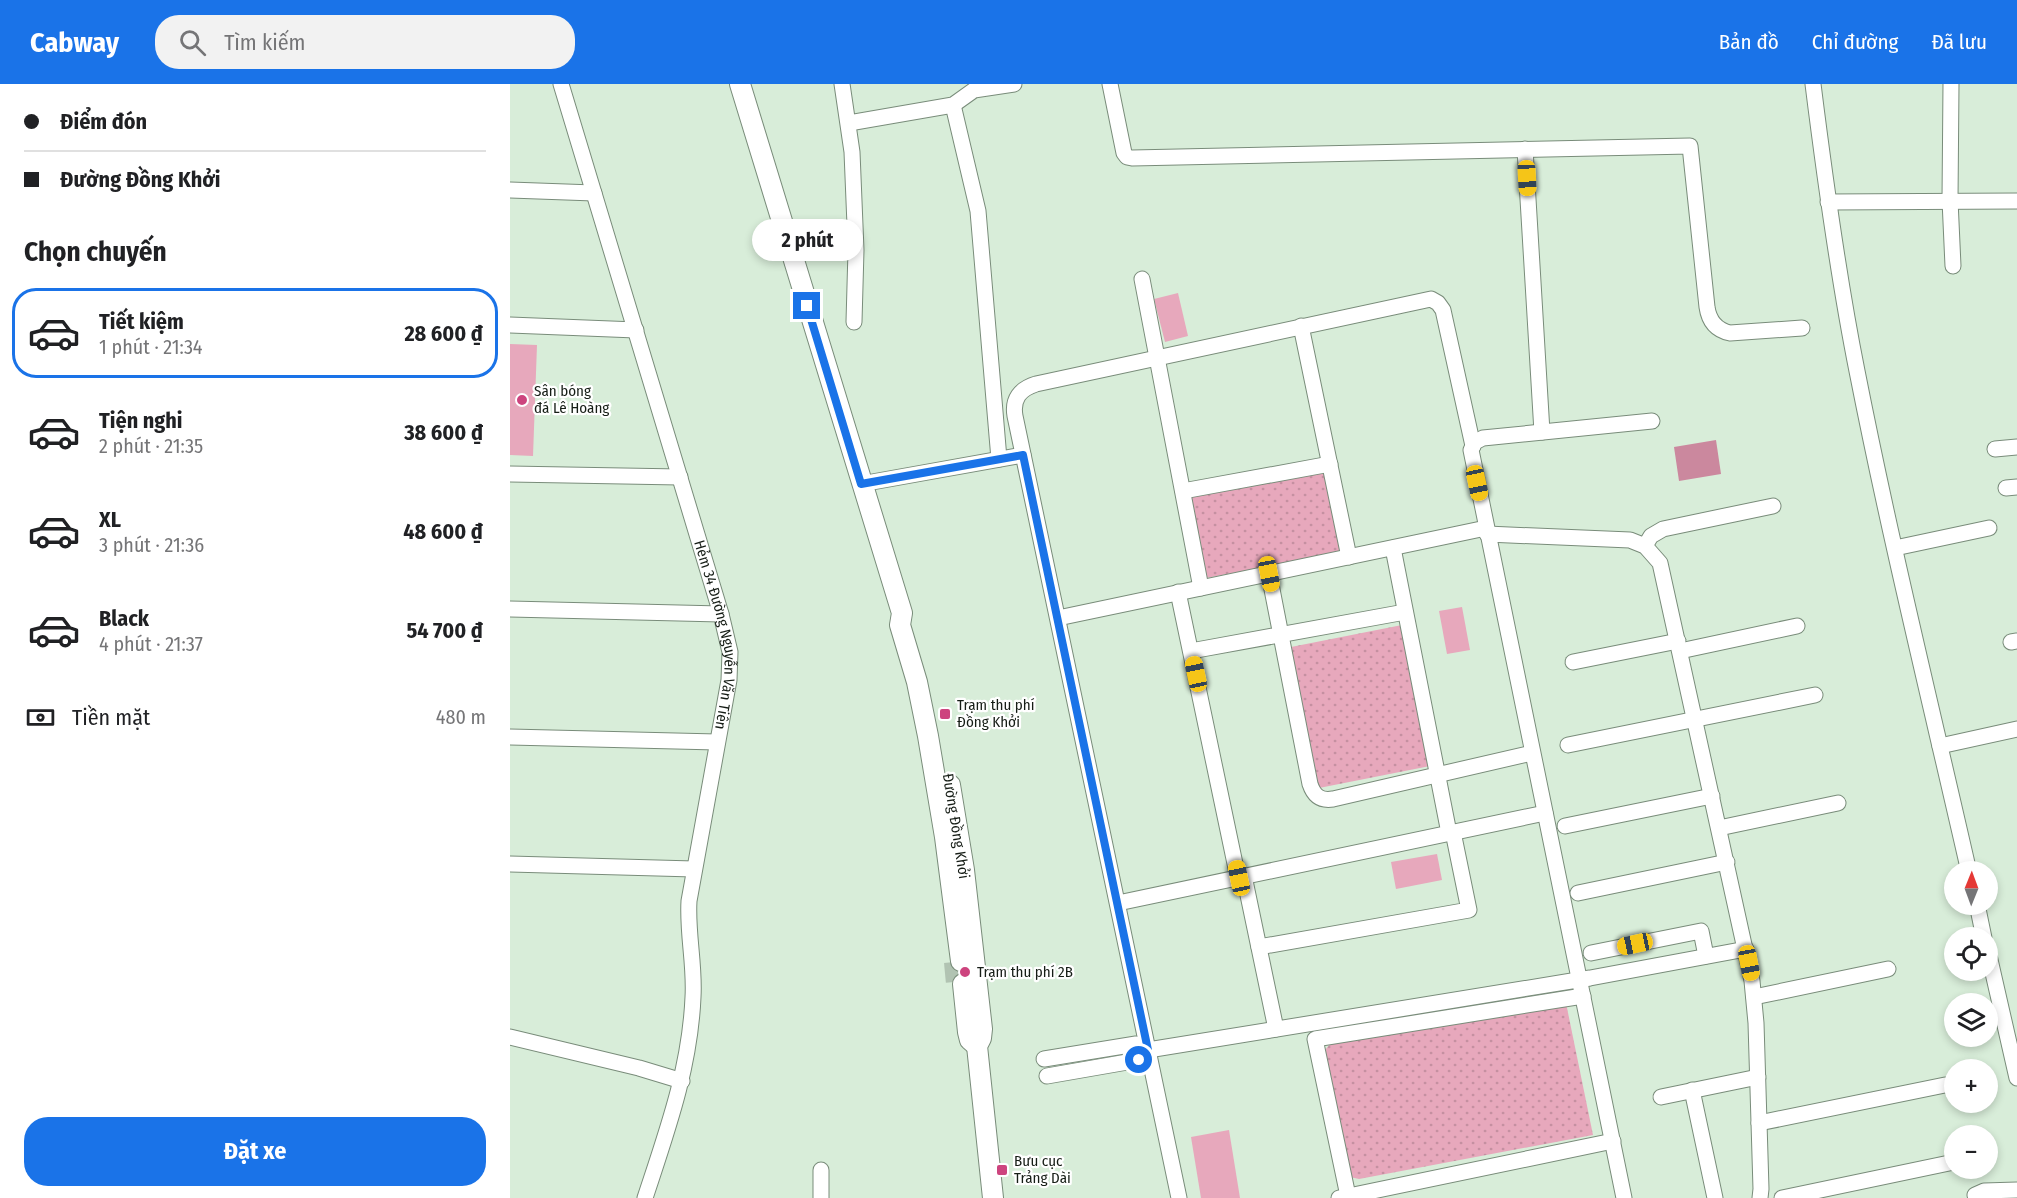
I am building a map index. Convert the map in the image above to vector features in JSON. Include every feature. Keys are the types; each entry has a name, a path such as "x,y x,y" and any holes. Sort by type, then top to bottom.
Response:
{"main road":[{"name":"Đường Đồng Khởi","path":"740,84 902,613 900,625 917,681 928,736 954,902 958,957"},
{"name":"Đường Đồng Khởi","path":"902,613 911,620 928,677 964,870 982,1029 977,1046 993,1198"},
{"name":"Đường Đồng Khởi","path":"961,990 970,1040 977,1046"}],"street":[{"name":"Hẻm 34 Đường Nguyễn Văn Tiên","path":"561,84 721,614 728,638 730,661 729,680 694,869 688,917 693,965 693,999 682,1081 645,1198"},
{"path":"842,84 849,123 856,250 854,322"},
{"path":"849,123 952,105 974,90 1014,84"},
{"path":"1110,84 1124,153 1127,157 1132,158 1690,146 1710,320 1719,330 1730,333 1802,328"},
{"path":"1812,84 1828,202 1857,369 1966,861"},
{"path":"1951,84 1950,200 1953,266"},
{"path":"952,105 978,211 999,459"},
{"path":"1525,149 1542,432"},
{"path":"510,190 594,193"},
{"path":"1828,202 2017,201"},
{"path":"1142,279 1201,588"},
{"path":"1179,1198 1023,455 1014,410 1016,398 1023,390 1036,384 1427,298 1438,303 1443,310 1473,446 1471,454 1624,1198"},
{"path":"510,325 636,330"},
{"path":"1301,326 1349,557"},
{"path":"1473,446 1483,438 1652,421"},
{"path":"1995,449 2017,447"},
{"path":"861,484 1023,455"},
{"path":"1183,491 1330,464"},
{"path":"510,474 680,477"},
{"path":"1645,546 1651,536 1663,529 1773,506"},
{"path":"1895,548 1989,528"},
{"path":"1058,618 1393,548 1487,531 1620,539 1645,546 1656,556 1662,570 1746,949 1754,996 1760,1198"},
{"path":"1259,947 1469,910 1437,775 1393,548"},
{"path":"1269,574 1310,784 1315,795 1323,800 1333,799 1532,753"},
{"path":"1178,592 1276,1029"},
{"path":"510,609 721,614"},
{"path":"1191,651 1405,612"},
{"path":"1573,662 1797,626"},
{"path":"1568,745 1815,694"},
{"path":"1940,746 2017,729"},
{"path":"510,737 717,742"},
{"path":"1565,826 1712,796"},
{"path":"1719,828 1838,803"},
{"path":"1118,903 1545,813"},
{"path":"1578,893 1727,862"},
{"path":"510,864 694,869"},
{"path":"1591,953 1701,931 1706,956"},
{"path":"1044,1059 1136,1044 1148,1050 1579,980 1746,949"},
{"path":"1754,996 1888,969"},
{"path":"1995,981 2017,1078"},
{"path":"1583,996 1315,1039 1343,1197 1612,1141"},
{"path":"510,1037 639,1068 682,1081"},
{"path":"1047,1076 1139,1060 1148,1050"},
{"path":"1661,1097 1758,1077"},
{"path":"1759,1123 1944,1085"},
{"path":"1692,1090 1715,1198"},
{"path":"1782,1198 1944,1164"},
{"path":"821,1170 821,1198"},
{"path":"1976,1198 1976,1195 1984,1191 2017,1190"}],"shaded area":[{"path":"1178,293 1188,336 1165,342 1154,299"},
{"name":"Sân bóng đá Lê Hoàng","path":"510,344 537,345 533,456 510,455"},
{"path":"1716,440 1721,474 1679,481 1674,447"},
{"path":"1326,469 1342,552 1206,578 1190,496"},
{"path":"1462,607 1470,650 1447,654 1439,611"},
{"path":"1402,625 1430,766 1319,788 1291,647"},
{"path":"1437,854 1442,880 1396,889 1391,862"},
{"path":"1566,1003 1593,1135 1359,1179 1350,1177 1325,1050 1331,1043"},
{"path":"1229,1130 1240,1198 1201,1198 1191,1137"}],"tunnel":[{"path":"954,962 956,984"}],"place":[{"name":"Sân bóng đá Lê Hoàng","path":"522,400"},
{"name":"Trạm thu phí Đồng Khởi","path":"945,714"},
{"name":"Trạm thu phí 2B","path":"965,972"},
{"name":"Bưu cục Trảng Dài","path":"1002,1170"}],"route":[{"path":"807,306 861,484 1023,455 1148,1050 1139,1060"}]}
